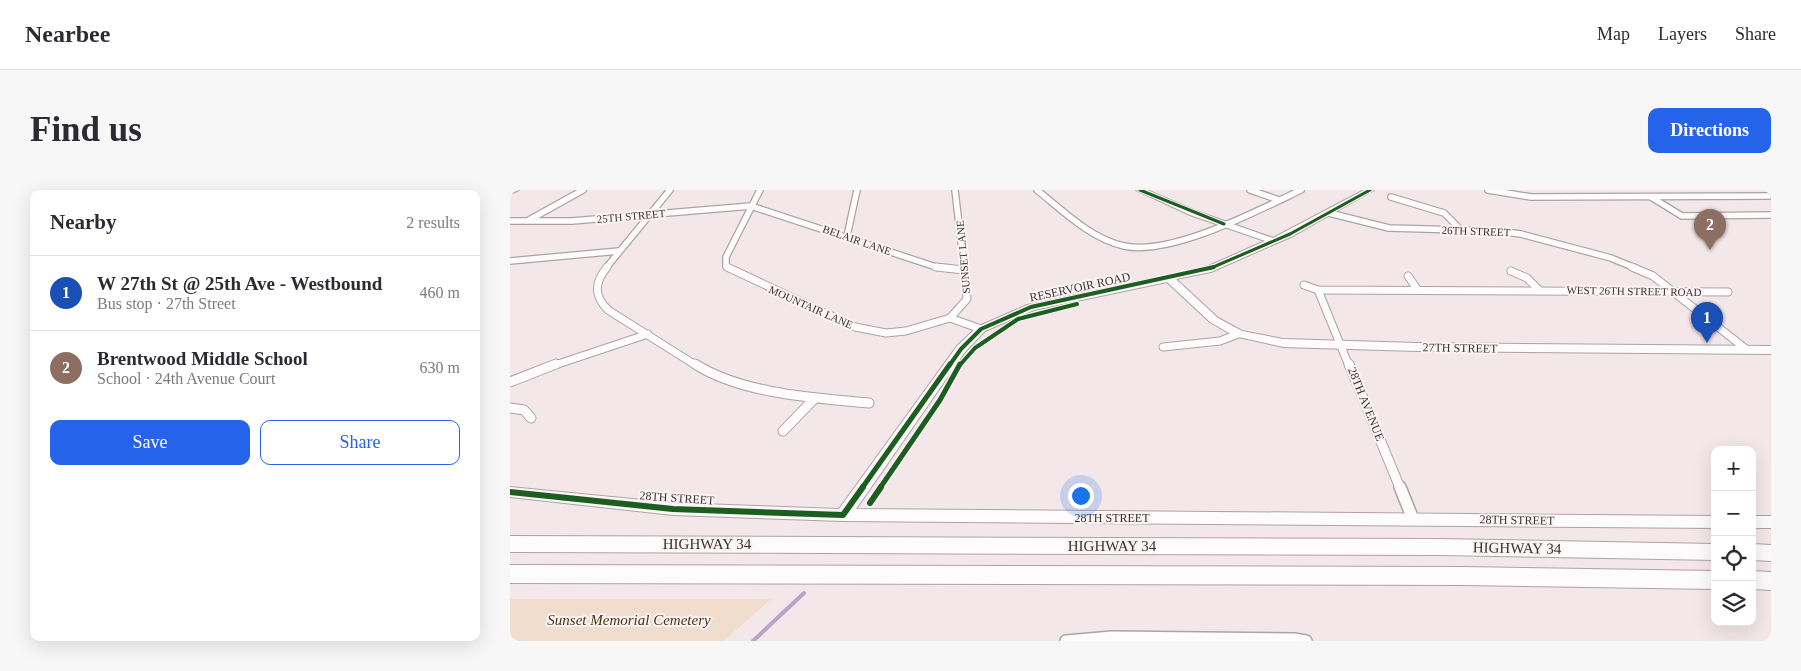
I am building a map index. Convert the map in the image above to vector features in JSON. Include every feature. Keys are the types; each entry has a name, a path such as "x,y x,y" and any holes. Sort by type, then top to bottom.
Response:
{"highway":[{"name":"HIGHWAY 34","path":"510,544 1439,547 1711,552"},
{"path":"1756,552 1771,552"},
{"path":"510,574 1464,576 1711,580"},
{"path":"1756,580 1771,581"}],"street":[{"path":"510,192 515,190"},
{"path":"527,221 583,190"},
{"path":"670,190 602,273 597,286 599,301 608,310 704,370 741,384 815,398 869,403"},
{"name":"MOUNTAIR LANE","path":"760,190 726,257 726,266 730,270 855,327 873,331 906,332 950,318"},
{"path":"847,236 857,190"},
{"name":"SUNSET LANE","path":"950,318 967,299 964,270 965,257 956,190"},
{"path":"1037,190 1082,224 1114,242 1130,247 1185,240 1300,190"},
{"path":"1140,190 1180,208 1272,241"},
{"path":"1250,190 1279,200"},
{"name":"RESERVOIR ROAD","path":"843,515 961,349 982,329 1015,312 1047,303 1207,270 1272,241 1370,190"},
{"path":"1488,190 1516,196 1771,196"},
{"path":"1516,196 1519,190"},
{"path":"1624,196 1625,190"},
{"path":"1731,190 1733,196"},
{"path":"1650,197 1682,216 1771,215"},
{"path":"1391,198 1444,213 1461,230"},
{"name":"25TH STREET","path":"510,221 572,220 751,206"},
{"name":"BELAIR LANE","path":"751,206 847,236 936,267 964,270"},
{"name":"26TH STREET","path":"1329,213 1389,228 1521,234 1602,255 1637,268 1672,291 1746,349"},
{"path":"510,261 619,251"},
{"path":"1511,272 1527,278 1539,290"},
{"path":"1408,276 1417,289"},
{"name":"27TH STREET","path":"1170,278 1208,316 1238,334 1283,343 1342,346 1771,350"},
{"name":"WEST 26TH STREET ROAD","path":"1304,285 1318,290 1728,292"},
{"name":"28TH AVENUE","path":"1318,290 1413,519"},
{"path":"950,318 982,329"},
{"path":"510,382 542,369 648,334"},
{"path":"1163,347 1220,341 1238,334"},
{"path":"783,431 815,398"},
{"path":"510,408 524,410 531,418"},
{"name":"28TH STREET","path":"510,492 673,509 843,515 1711,522"},
{"path":"1756,522 1771,522"},
{"path":"1066,641 1112,637 1294,638 1306,641"}],"green space":[{"name":"Sunset Memorial Cemetery","path":"510,599 771,599 724,641 510,641"}],"waterway":[{"path":"753,641 804,593"}],"cycle path":[{"path":"1140,190 1224,224"},
{"path":"510,492 673,509 843,515 961,349 981,329 1031,307 1207,270 1290,234 1370,190"},
{"path":"870,503 940,400 958,367 975,348 1018,319 1077,304"}],"place":[{"name":"Brentwood Middle School","path":"1710,250"},
{"name":"W 27th St @ 25th Ave - Westbound","path":"1707,343"}]}
